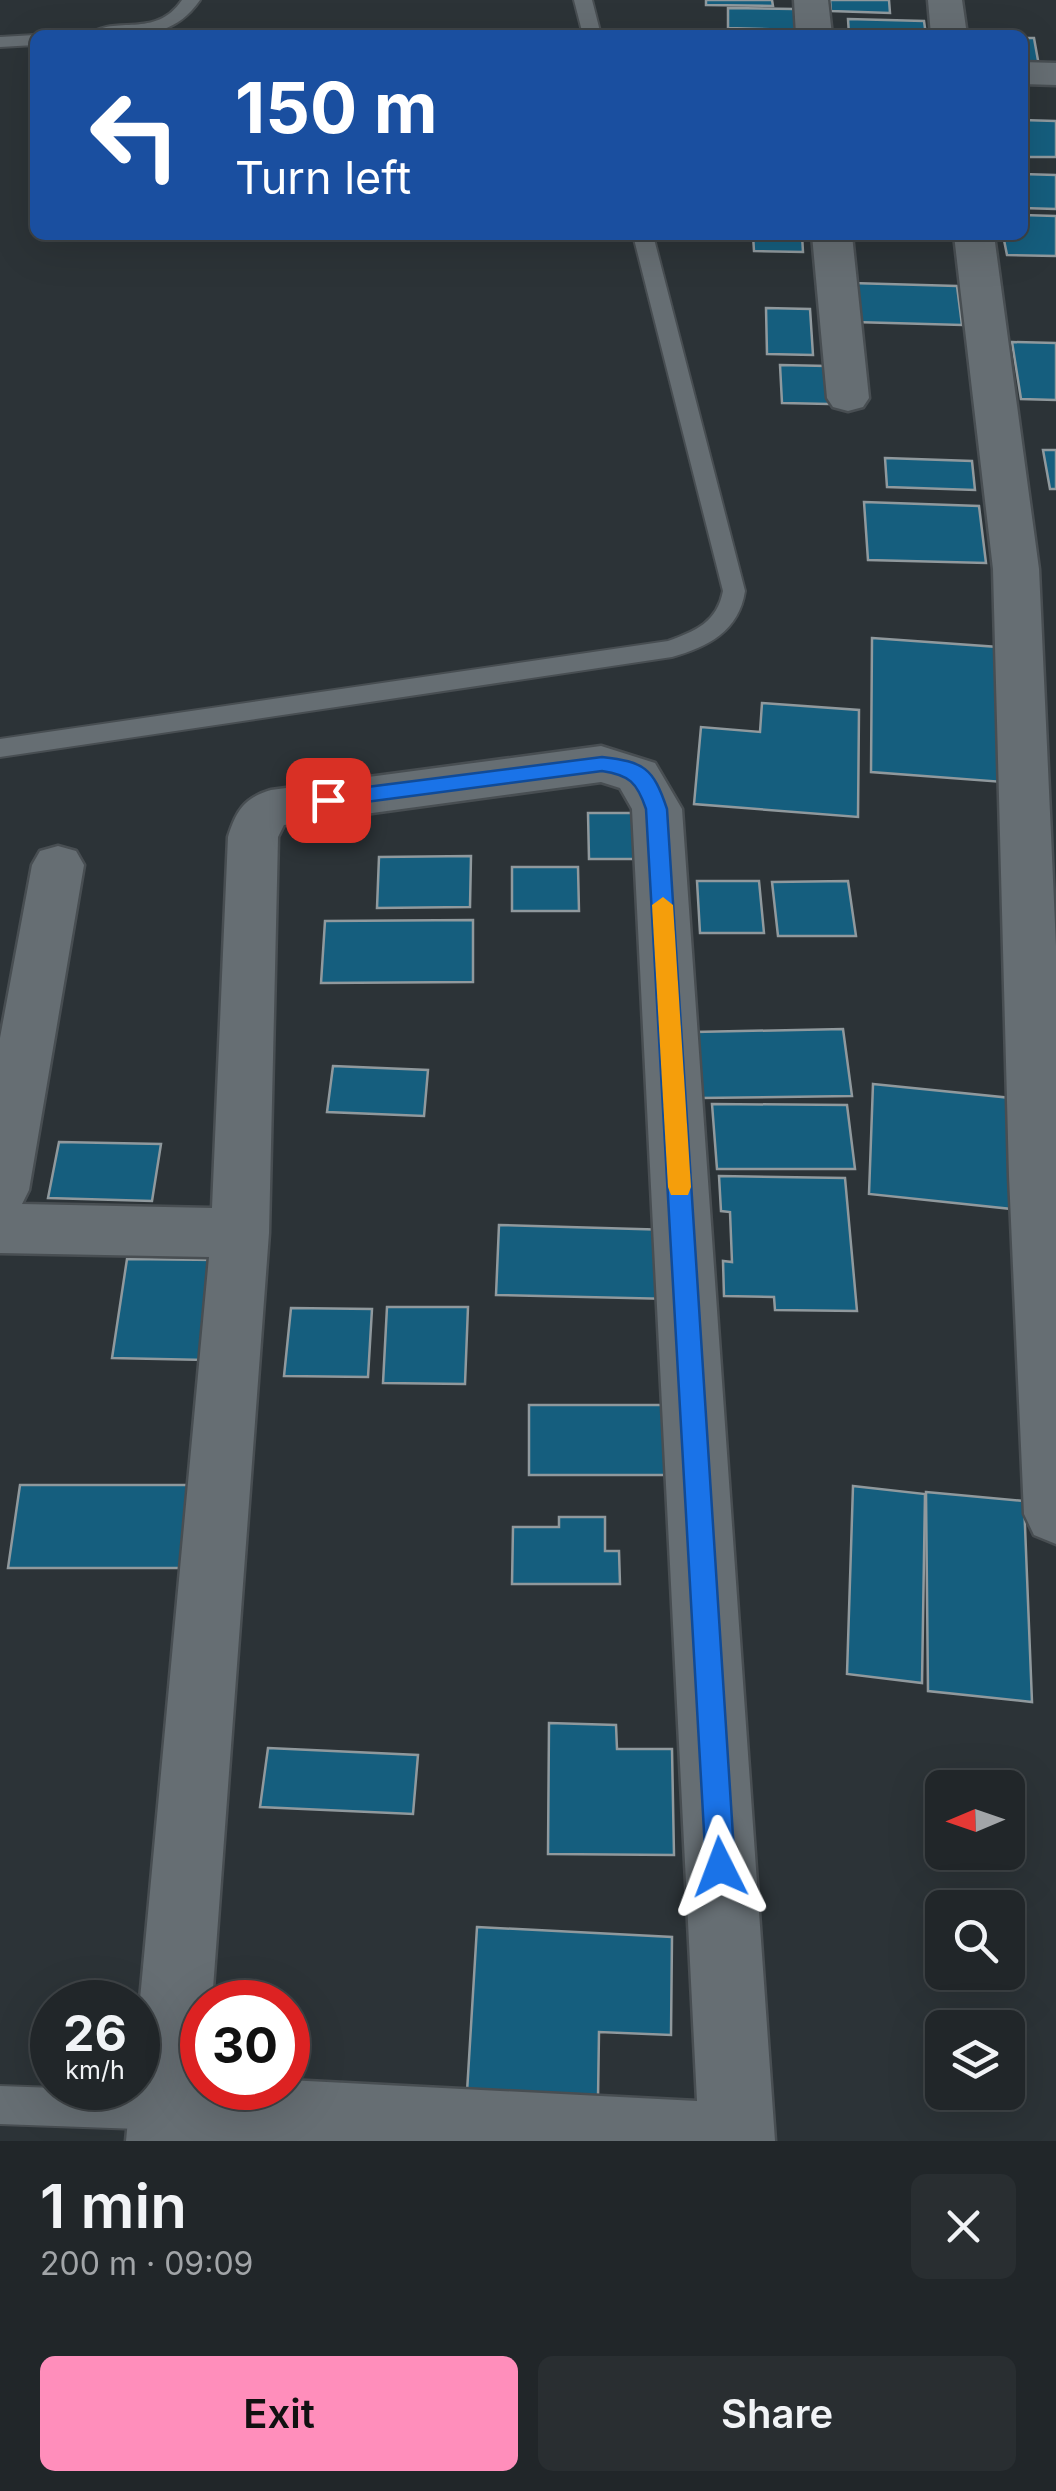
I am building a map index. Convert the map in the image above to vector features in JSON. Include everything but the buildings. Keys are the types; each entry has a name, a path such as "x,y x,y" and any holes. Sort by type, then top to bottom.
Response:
{"street":[{"path":"812,0 814,30"},
{"path":"944,0 948,30"},
{"path":"1028,73 1056,74"},
{"path":"832,240 848,398"},
{"path":"975,240 1036,569 1056,1514"},
{"path":"602,764 632,768 648,784 657,809 736,2141 166,2126 240,1234 252,853 259,818 271,808 328,800 602,764"},
{"path":"0,1190 58,865"},
{"path":"0,1228 240,1234"}],"lane":[{"path":"134,30 164,26 184,13 191,0"},
{"path":"583,0 591,30"},
{"path":"0,42 30,40"},
{"path":"0,748 672,648 715,632 732,612 734,591 644,240"},
{"path":"0,2105 166,2126"}],"slow traffic":[{"path":"663,905 680,1187"}],"route":[{"path":"328,800 602,764 632,768 648,784 657,809 720,1867"}]}
